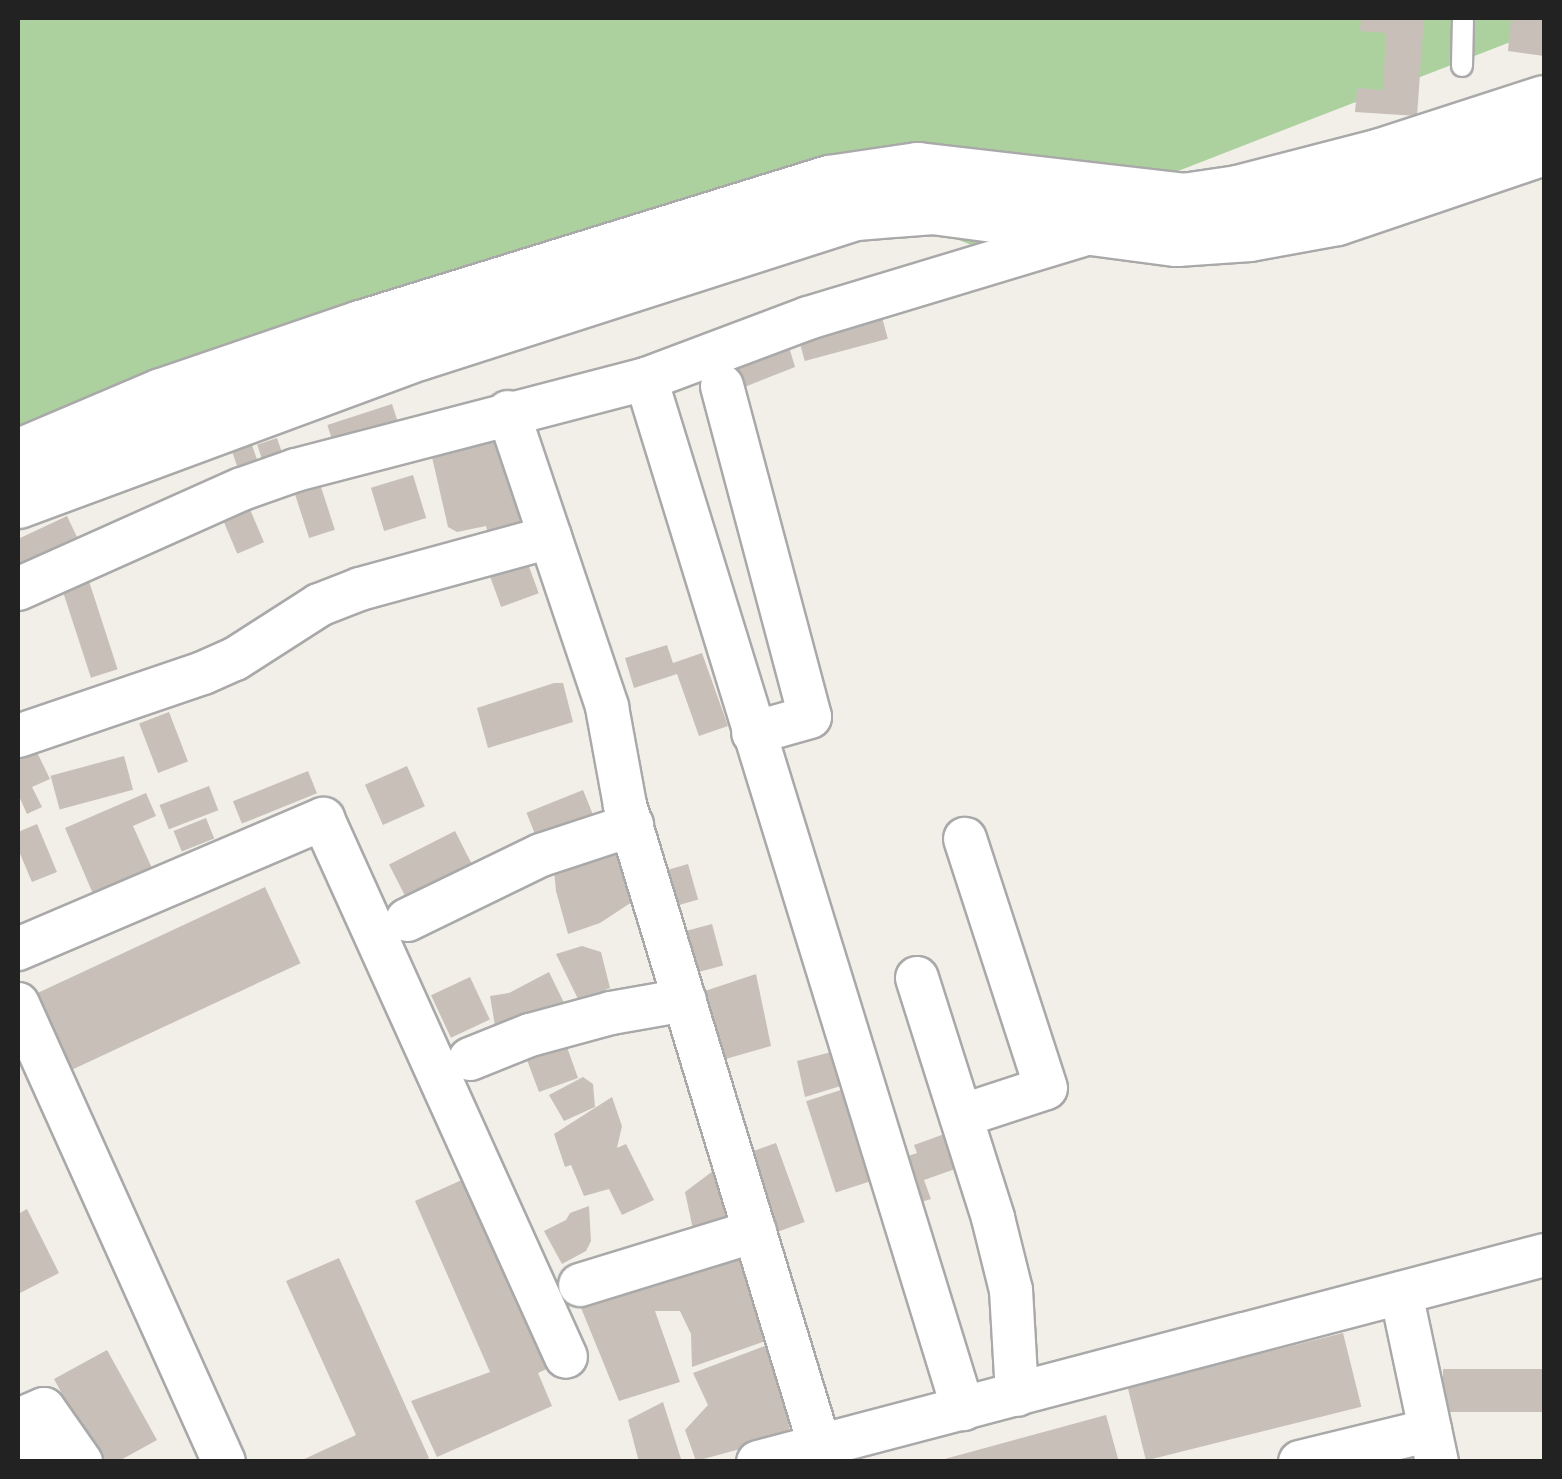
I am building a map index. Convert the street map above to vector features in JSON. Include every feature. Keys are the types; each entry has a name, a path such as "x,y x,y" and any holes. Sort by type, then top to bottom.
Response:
{"street":[{"path":"18,456 162,395 362,327 830,182 918,169 1184,200 1238,192 1381,155 1544,102"},
{"path":"18,502 419,354 856,214 933,208 1177,240 1250,235 1319,222 1417,196 1544,149"},
{"path":"18,589 242,488 508,412 646,379 808,318 1097,231"},
{"path":"646,379 962,1409"},
{"path":"722,386 810,717 753,732"},
{"path":"508,412 607,707 632,826 820,1447"},
{"path":"18,736 236,659 319,605 360,589 550,537"},
{"path":"18,950 323,818 566,1357"},
{"path":"407,920 541,854 632,826"},
{"path":"961,1116 1046,1088 965,838"},
{"path":"917,978 1011,1290 1017,1395"},
{"path":"470,1059 611,1013 685,1000"},
{"path":"18,1004 224,1462"},
{"path":"580,1285 755,1230"},
{"path":"758,1462 820,1447 882,1447 962,1409 1544,1255"},
{"path":"1304,1461 1434,1446 1401,1293"},
{"path":"18,1420 44,1408 80,1462"},
{"path":"18,1434 44,1462"}],"lane":[{"path":"1462,66 1463,18"}],"green space":[{"path":"18,18 1544,18 1544,29 1008,237 974,246 926,227 917,186 18,454"}],"building":[{"path":"1361,18 1424,18 1417,116 1355,112 1357,88 1383,90 1386,33 1360,31"},
{"path":"1511,18 1544,18 1544,56 1508,51"},
{"path":"879,306 888,339 805,361 796,328"},
{"path":"787,340 795,367 732,392 697,370"},
{"path":"392,404 398,423 334,444 327,425"},
{"path":"503,427 529,537 491,546 486,526 457,532 448,527 429,444"},
{"path":"277,438 284,458 264,465 257,445"},
{"path":"252,445 259,465 239,472 232,452"},
{"path":"413,475 426,518 384,531 371,488"},
{"path":"320,484 335,530 309,538 294,492"},
{"path":"246,500 264,542 237,554 219,511"},
{"path":"67,516 77,537 18,564 18,539"},
{"path":"523,550 539,593 501,607 485,564"},
{"path":"87,575 118,669 91,678 60,584"},
{"path":"667,645 673,663 702,653 728,726 699,736 677,674 634,688 625,658"},
{"path":"563,683 573,722 488,748 477,708"},
{"path":"169,712 188,761 158,773 139,723"},
{"path":"32,742 50,779 32,787 42,807 27,814 18,794 18,750"},
{"path":"124,756 133,790 60,809 51,776"},
{"path":"407,766 425,806 383,825 365,785"},
{"path":"308,771 317,793 242,824 233,801"},
{"path":"209,786 218,810 169,829 160,805"},
{"path":"583,790 597,824 540,847 526,813"},
{"path":"146,793 156,816 133,826 155,875 96,901 65,828"},
{"path":"206,818 214,838 182,852 174,831"},
{"path":"37,824 57,872 32,882 18,849 18,832"},
{"path":"455,831 477,874 411,907 389,865"},
{"path":"616,834 635,900 600,923 568,934 556,891 553,860"},
{"path":"688,864 698,900 664,909 653,874"},
{"path":"265,887 300,963 61,1075 26,999"},
{"path":"712,924 723,966 689,975 678,933"},
{"path":"582,946 601,952 610,988 579,1001 556,954"},
{"path":"549,972 570,1015 495,1026 490,996 509,993"},
{"path":"756,974 771,1046 708,1064 693,995"},
{"path":"470,977 490,1020 451,1038 431,995"},
{"path":"561,1030 578,1078 539,1092 524,1052"},
{"path":"835,1051 847,1084 805,1097 797,1061"},
{"path":"583,1077 593,1084 595,1107 564,1121 549,1095"},
{"path":"847,1088 877,1179 836,1193 806,1101"},
{"path":"612,1097 622,1126 617,1148 626,1144 654,1200 622,1215 609,1189 584,1196 571,1165 565,1167 554,1134"},
{"path":"950,1132 961,1167 924,1180 931,1199 901,1208 887,1163 917,1153 914,1145"},
{"path":"776,1143 805,1222 766,1236 737,1157"},
{"path":"713,1171 735,1230 697,1248 685,1192"},
{"path":"464,1179 549,1368 538,1373 552,1406 437,1457 411,1401 490,1372 415,1201"},
{"path":"589,1206 591,1241 586,1251 562,1264 544,1231 566,1220 570,1213"},
{"path":"27,1209 59,1273 18,1294 18,1214"},
{"path":"744,1234 777,1337 692,1367 691,1334 680,1311 655,1311 680,1382 619,1401 577,1298"},
{"path":"339,1258 429,1458 421,1462 298,1462 356,1435 286,1281"},
{"path":"1343,1333 1361,1407 1146,1460 1128,1387"},
{"path":"770,1344 791,1435 696,1461 685,1430 708,1405 693,1373"},
{"path":"107,1350 157,1440 117,1462 99,1462 54,1379"},
{"path":"1443,1369 1544,1369 1544,1412 1443,1412"},
{"path":"663,1402 682,1462 639,1462 628,1420"},
{"path":"1106,1415 1119,1462 941,1460"}]}
